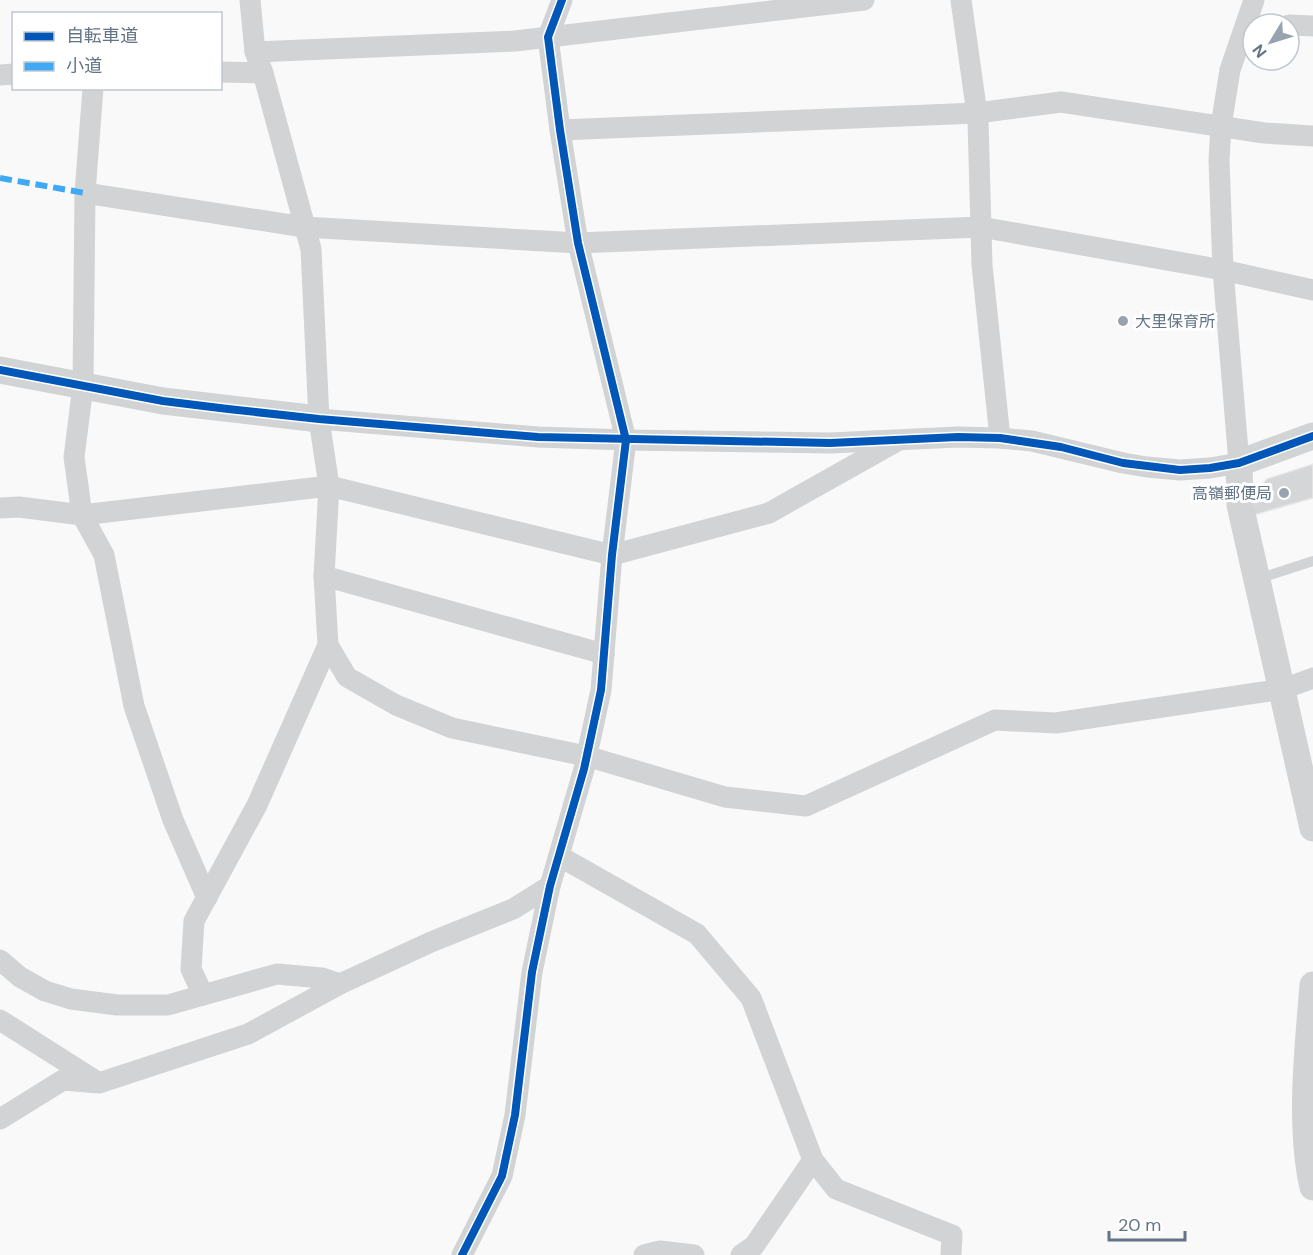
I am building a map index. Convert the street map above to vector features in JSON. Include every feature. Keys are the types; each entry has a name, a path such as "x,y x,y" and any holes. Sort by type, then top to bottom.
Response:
{"street":[{"path":"203,995 191,969 194,921 257,805 328,645 324,576 329,486 318,419 310,249 263,73 255,52 250,0"},
{"path":"462,1255 502,1176 515,1115 532,972 550,886 584,769 600,690 612,555 626,440 578,243 560,130 548,37 562,0"},
{"path":"255,52 515,41 864,0"},
{"path":"961,0 977,113 982,266 1000,438"},
{"path":"1241,45 1230,70 1221,126 1219,160 1223,270 1239,463 1240,505 1313,828"},
{"path":"222,72 263,73"},
{"path":"93,90 84,193 83,386 74,457 82,515 104,555 134,706 173,820 207,898"},
{"path":"560,130 977,113 1061,102 1264,133 1313,136"},
{"path":"84,193 304,226 578,243 981,227 1223,270 1313,290"},
{"path":"0,370 163,400 318,419 537,437 626,440 830,443 901,439 1000,438 1041,443 1123,463 1180,470 1239,463 1313,436"},
{"path":"0,508 19,507 82,515 329,486 612,555 769,513 901,439"},
{"path":"324,576 604,654"},
{"path":"328,645 347,677 396,705 452,728 586,756 725,798 806,806 995,720 1056,723 1283,689 1313,678"},
{"path":"559,856 696,934 751,998 813,1160 836,1189 952,1235 951,1255"},
{"path":"0,1119 63,1080 99,1083 248,1034 340,984 431,942 513,909 550,886"},
{"path":"0,960 20,977 45,991 71,999 117,1005 168,1005 277,974 322,978 340,984"},
{"path":"1313,986 1307,1070 1308,1165 1313,1187"},
{"path":"0,1020 99,1083"},
{"path":"741,1255 754,1246 813,1160"},
{"path":"644,1255 660,1251 694,1255"}],"lane":[{"path":"1258,579 1313,561"}],"building":[{"name":"高嶺郵便局","path":"1313,464 1313,498 1254,515 1253,499 1258,488 1267,479"}],"marked path":[{"path":"0,178 85,193"}],"cycle path":[{"path":"462,1255 502,1176 515,1115 532,972 550,886 584,769 601,690 612,555 626,440 578,243 560,130 548,37 562,0"},
{"path":"0,370 163,401 319,419 538,437 830,443 958,437 1000,438 1061,447 1123,463 1180,470 1239,463 1313,436"}],"place":[{"name":"大里保育所","path":"1123,321"},
{"name":"高嶺郵便局","path":"1284,493"}]}
